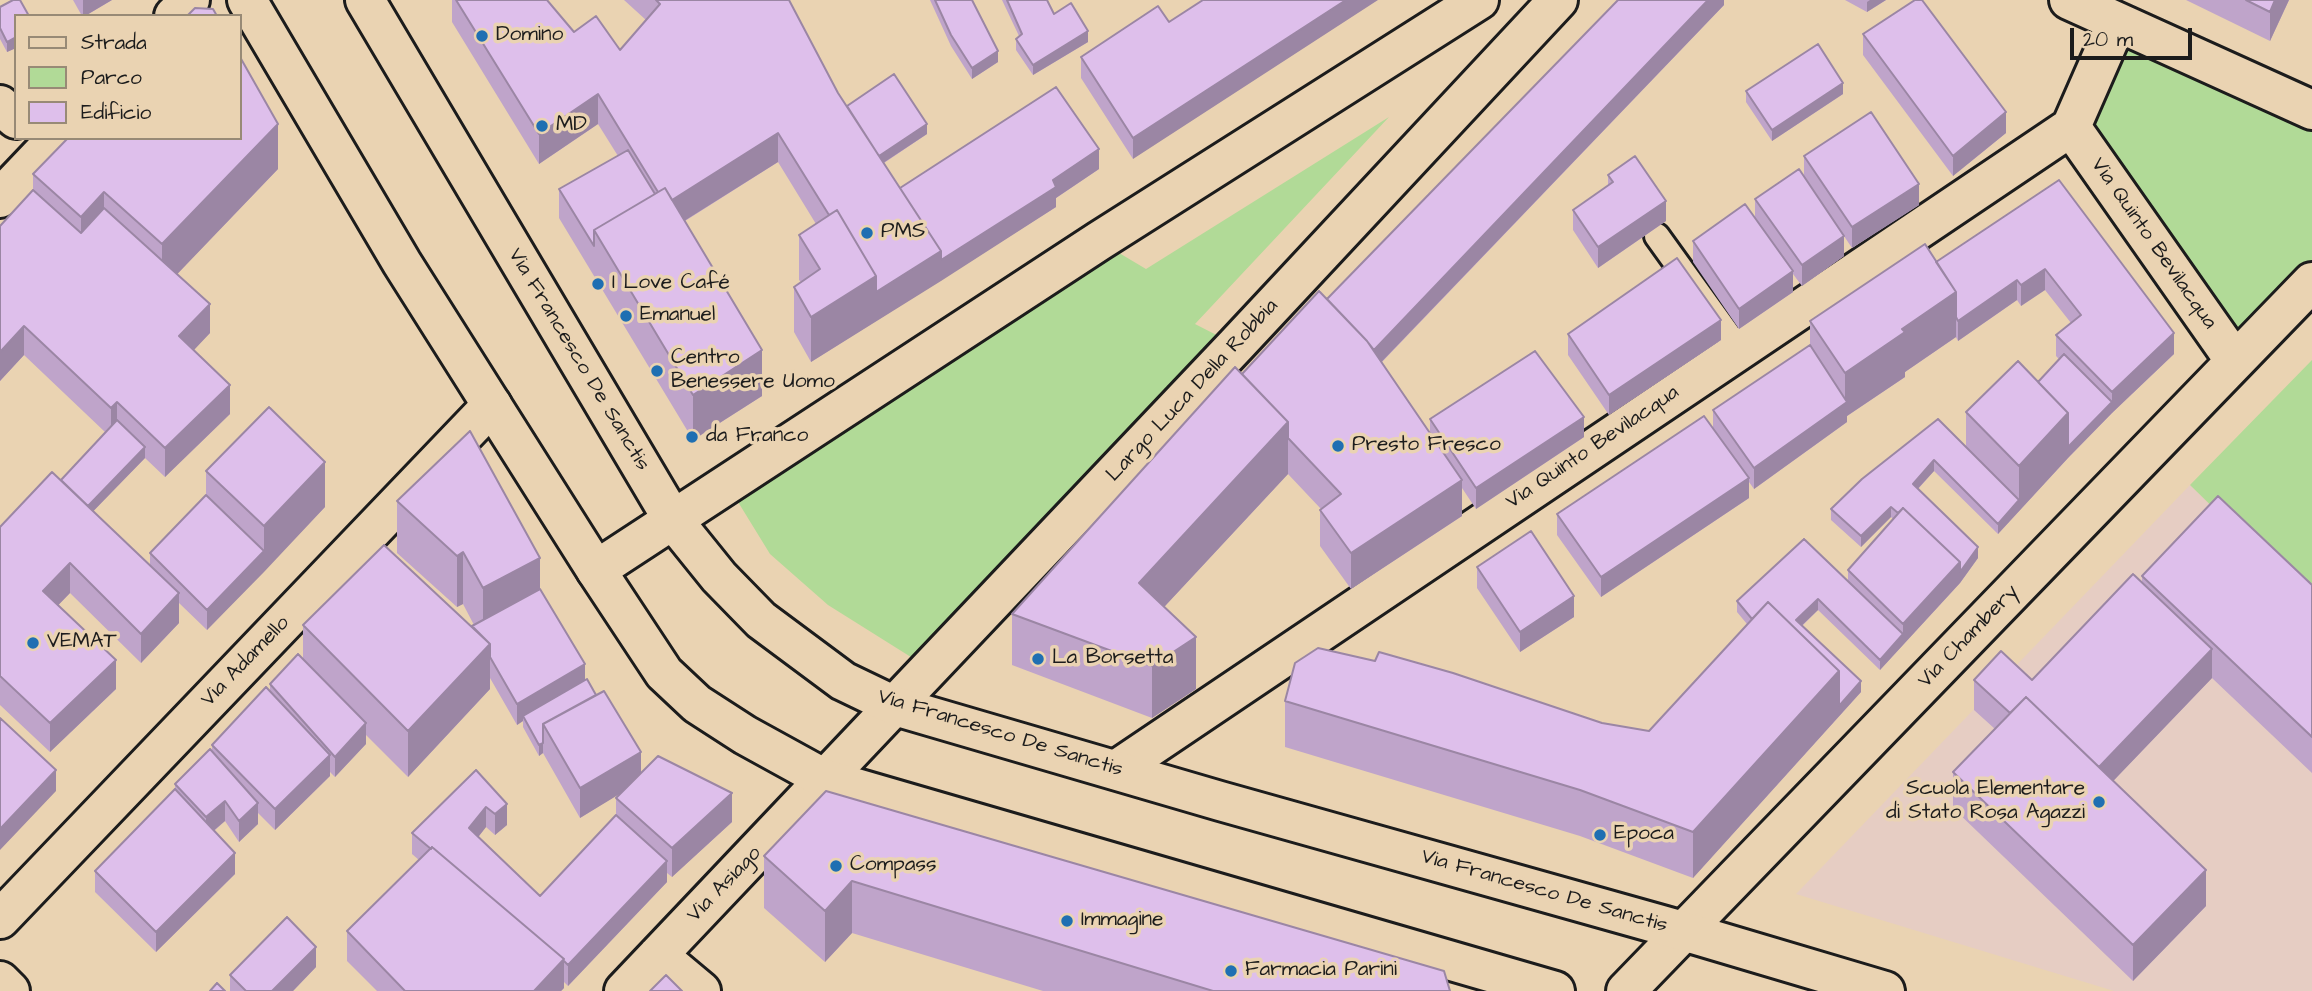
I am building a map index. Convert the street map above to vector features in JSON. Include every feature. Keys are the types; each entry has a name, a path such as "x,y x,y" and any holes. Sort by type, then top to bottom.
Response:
{"street":[{"path":"176,14 190,0"},
{"path":"247,0 402,263 596,570 664,673 697,704 745,736 825,779 1465,977 1555,991"},
{"name":"Via Francesco De Sanctis","path":"365,0 673,520 719,577 761,620 844,681 895,706 1885,991"},
{"path":"596,570 1099,241 1479,0"},
{"name":"Largo Luca Della Robbia","path":"825,779 1558,0"},
{"path":"2069,0 2312,110"},
{"path":"2071,127 2117,22"},
{"path":"0,105 14,117"},
{"name":"Via Quinto Bevilacqua","path":"1116,770 2071,127 2235,361"},
{"path":"0,198 47,142"},
{"name":"Via Chambery","path":"1626,991 2312,282"},
{"name":"Via Adamello","path":"0,919 492,405"},
{"name":"Via Asiago","path":"624,991 825,779"},
{"path":"658,955 701,991"},
{"path":"0,981 10,991"}],"lane":[{"path":"1657,236 1739,350"}],"shaded area":[{"name":"Scuola Elementare di Stato Rosa Agazzi","path":"2190,485 2312,604 2312,991 2114,991 1796,894"}],"green space":[{"path":"2117,22 2312,110 2312,282 2235,361 2071,127"},
{"path":"1389,117 1195,324 1236,345 930,669 828,605 770,554 727,484 1099,241 1146,269"},
{"path":"2312,360 2312,604 2190,485"}],"building":[{"path":"13,0 20,0 28,14 14,14 14,38 7,42 0,28 0,7"},
{"path":"456,0 547,0 574,32 596,16 620,50 660,4 656,0 789,0 838,93 941,251 876,292 876,276 837,210 829,215 778,133 672,200 665,188 658,192 598,94 539,134"},
{"path":"935,0 972,0 998,51 972,68 951,35"},
{"path":"1007,0 1047,0 1054,14 1071,3 1088,31 1033,65 1016,39 1022,34"},
{"path":"1203,0 1346,0 1133,138 1081,57 1158,6 1169,22"},
{"path":"1618,0 1708,0 1374,350 1327,299"},
{"path":"1915,0 1922,0 2006,112 1953,156 1863,34"},
{"path":"2246,0 2275,0 2270,12"},
{"path":"195,8 213,9 216,14 189,14"},
{"path":"1818,44 1843,83 1772,130 1746,91"},
{"path":"242,61 278,124 162,244 104,192 81,217 33,174 66,140 242,140"},
{"path":"894,74 927,124 879,156 847,106"},
{"path":"1056,87 1099,149 1053,180 1056,187 941,260 941,251 900,188"},
{"path":"1871,112 1919,184 1852,227 1804,156"},
{"path":"628,150 655,194 594,230 594,246 559,189"},
{"path":"1635,156 1666,201 1598,247 1573,210 1613,182 1608,175"},
{"path":"1799,169 1844,236 1802,265 1755,199"},
{"path":"2059,180 2174,333 2112,392 2056,335 2081,315 2045,269 2021,285 2017,280 1958,321 1956,292 1936,262"},
{"path":"665,188 762,350 693,395 594,230"},
{"path":"33,190 81,233 104,208 210,304 179,336 230,385 165,448 117,402 111,408 24,326 0,352 0,226"},
{"path":"1745,204 1793,271 1739,309 1693,241"},
{"path":"837,210 876,276 811,317 794,287 820,269 799,235"},
{"path":"1925,244 1956,292 1902,329 1905,332 1845,373 1810,321"},
{"path":"1677,258 1721,320 1609,395 1568,334"},
{"name":"Presto Fresco","path":"1319,291 1367,341 1462,480 1351,553 1320,510 1341,494 1288,438 1288,422 1242,374"},
{"path":"1810,345 1847,402 1754,468 1713,410"},
{"path":"1535,351 1584,417 1476,488 1430,419"},
{"path":"2064,354 2112,402 2068,447 2068,413 2038,382"},
{"path":"2018,361 2068,413 2019,466 1966,412"},
{"path":"1235,367 1288,422 1139,583 1196,637 1152,666 1012,614"},
{"path":"269,407 325,462 264,526 206,471"},
{"path":"1704,416 1749,478 1601,577 1557,514"},
{"path":"1938,419 2019,500 1998,524 1934,460 1913,484 1978,547 1960,572 1960,562 1903,508 1898,513 1891,507 1861,536 1831,509 1862,479"},
{"path":"117,420 145,447 88,506 61,480"},
{"path":"470,431 540,558 483,588 463,552 457,556 397,501"},
{"name":"VEMAT","path":"52,472 179,593 141,634 70,563 43,591 116,660 50,723 0,676 0,527"},
{"path":"206,495 264,551 207,610 150,553"},
{"path":"2218,496 2312,585 2312,737 2142,576"},
{"path":"1903,508 1960,562 1903,624 1848,570"},
{"path":"1531,531 1574,596 1520,632 1477,567"},
{"path":"1804,539 1903,634 1880,660 1818,599 1796,620 1861,681 1839,706 1839,671 1768,602 1752,619 1737,601"},
{"path":"384,545 490,644 408,731 303,625"},
{"path":"2133,574 2212,649 2099,767 2026,697 2010,713 1974,680 2001,651 2032,680"},
{"path":"540,589 585,664 517,704 490,657 490,644 472,626"},
{"path":"1768,602 1839,671 1693,832 1580,790 1285,701 1295,663 1318,648 1375,661 1379,652 1453,673 1602,723 1649,731"},
{"path":"298,654 366,723 335,757 270,684"},
{"path":"587,679 596,695 543,724 543,743 539,745 523,716"},
{"path":"266,687 330,755 275,809 212,745"},
{"path":"604,691 641,752 580,788 543,724"},
{"path":"2026,697 2206,870 2133,945 1953,772"},
{"path":"0,718 56,770 0,829"},
{"path":"210,749 258,803 239,821 225,801 206,817 175,784"},
{"path":"658,756 732,793 672,848 616,798"},
{"path":"476,770 507,804 495,814 486,807 469,828 540,896 616,815 667,861 568,965 432,847 431,849 412,833"},
{"path":"175,789 235,853 156,932 95,871"},
{"path":"826,791 1444,971 1450,991 1213,991 852,881 825,911 764,856"},
{"path":"432,847 564,959 534,991 405,991 347,931"},
{"path":"287,917 316,947 272,991 246,991 230,975"},
{"path":"666,975 682,991 650,991"},
{"path":"217,983 225,991 210,991"}],"place":[{"name":"Domino","path":"482,36"},
{"name":"MD","path":"542,126"},
{"name":"PMS","path":"867,233"},
{"name":"I Love Café","path":"598,284"},
{"name":"Emanuel","path":"626,316"},
{"name":"Centro Benessere Uomo","path":"657,371"},
{"name":"da Franco","path":"692,437"},
{"name":"Presto Fresco","path":"1338,446"},
{"name":"VEMAT","path":"33,643"},
{"name":"La Borsetta","path":"1038,659"},
{"name":"Scuola Elementare di Stato Rosa Agazzi","path":"2099,802"},
{"name":"Epoca","path":"1600,835"},
{"name":"Compass","path":"836,866"},
{"name":"Immagine","path":"1067,921"},
{"name":"Farmacia Parini","path":"1231,971"}]}
